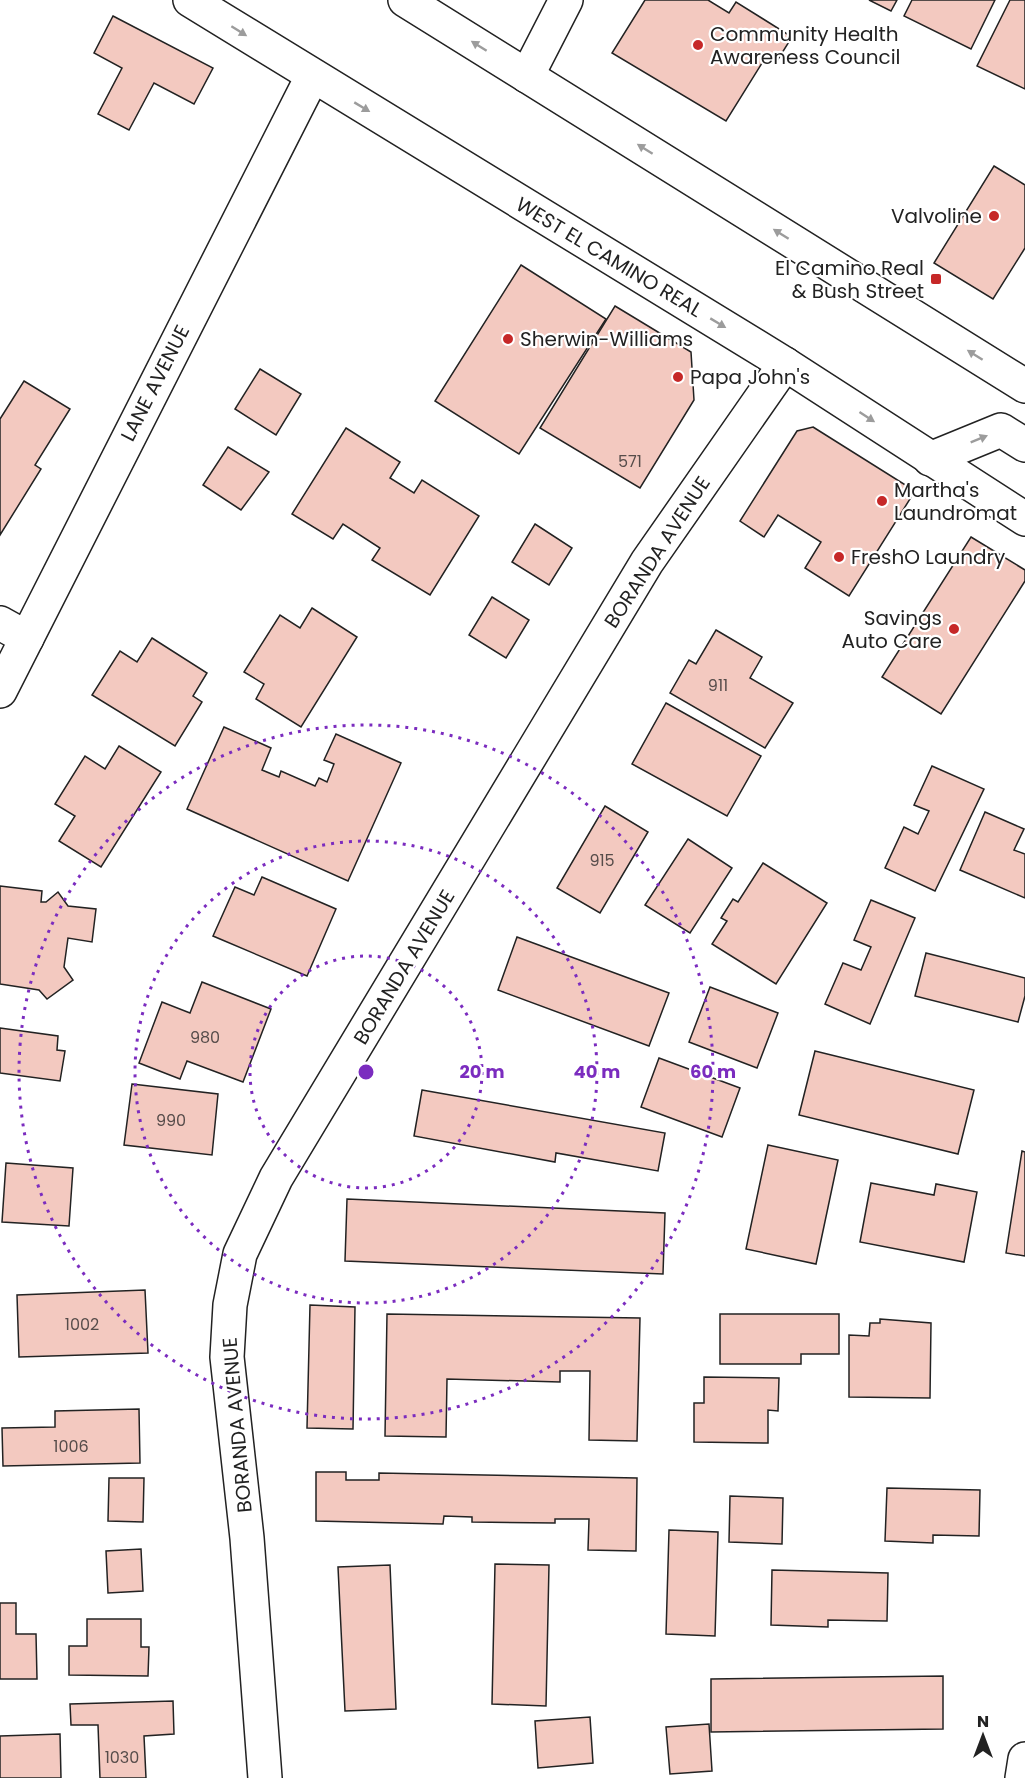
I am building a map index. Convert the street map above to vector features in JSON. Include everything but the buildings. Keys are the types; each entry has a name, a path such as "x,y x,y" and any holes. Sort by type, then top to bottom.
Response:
{"street":[{"name":"WEST EL CAMINO REAL","path":"190,0 312,77 785,364 1025,519"},
{"path":"405,0 1025,386"},
{"path":"527,76 566,0"},
{"name":"LANE AVENUE","path":"0,691 14,631 312,77"},
{"name":"BORANDA AVENUE","path":"265,1778 247,1538 227,1357 230,1305 240,1254 276,1178 647,562 785,364"},
{"path":"930,459 1001,430 1025,445"},
{"path":"1022,1778 1025,1759"}],"place":[{"name":"Community Health Awareness Council","path":"698,45"},
{"name":"Valvoline","path":"994,216"},
{"name":"El Camino Real & Bush Street","path":"936,279"},
{"name":"Sherwin-Williams","path":"508,339"},
{"name":"Papa John's","path":"678,377"},
{"name":"Martha's Laundromat","path":"882,501"},
{"name":"FreshO Laundry","path":"839,557"},
{"name":"Savings Auto Care","path":"954,629"}]}
